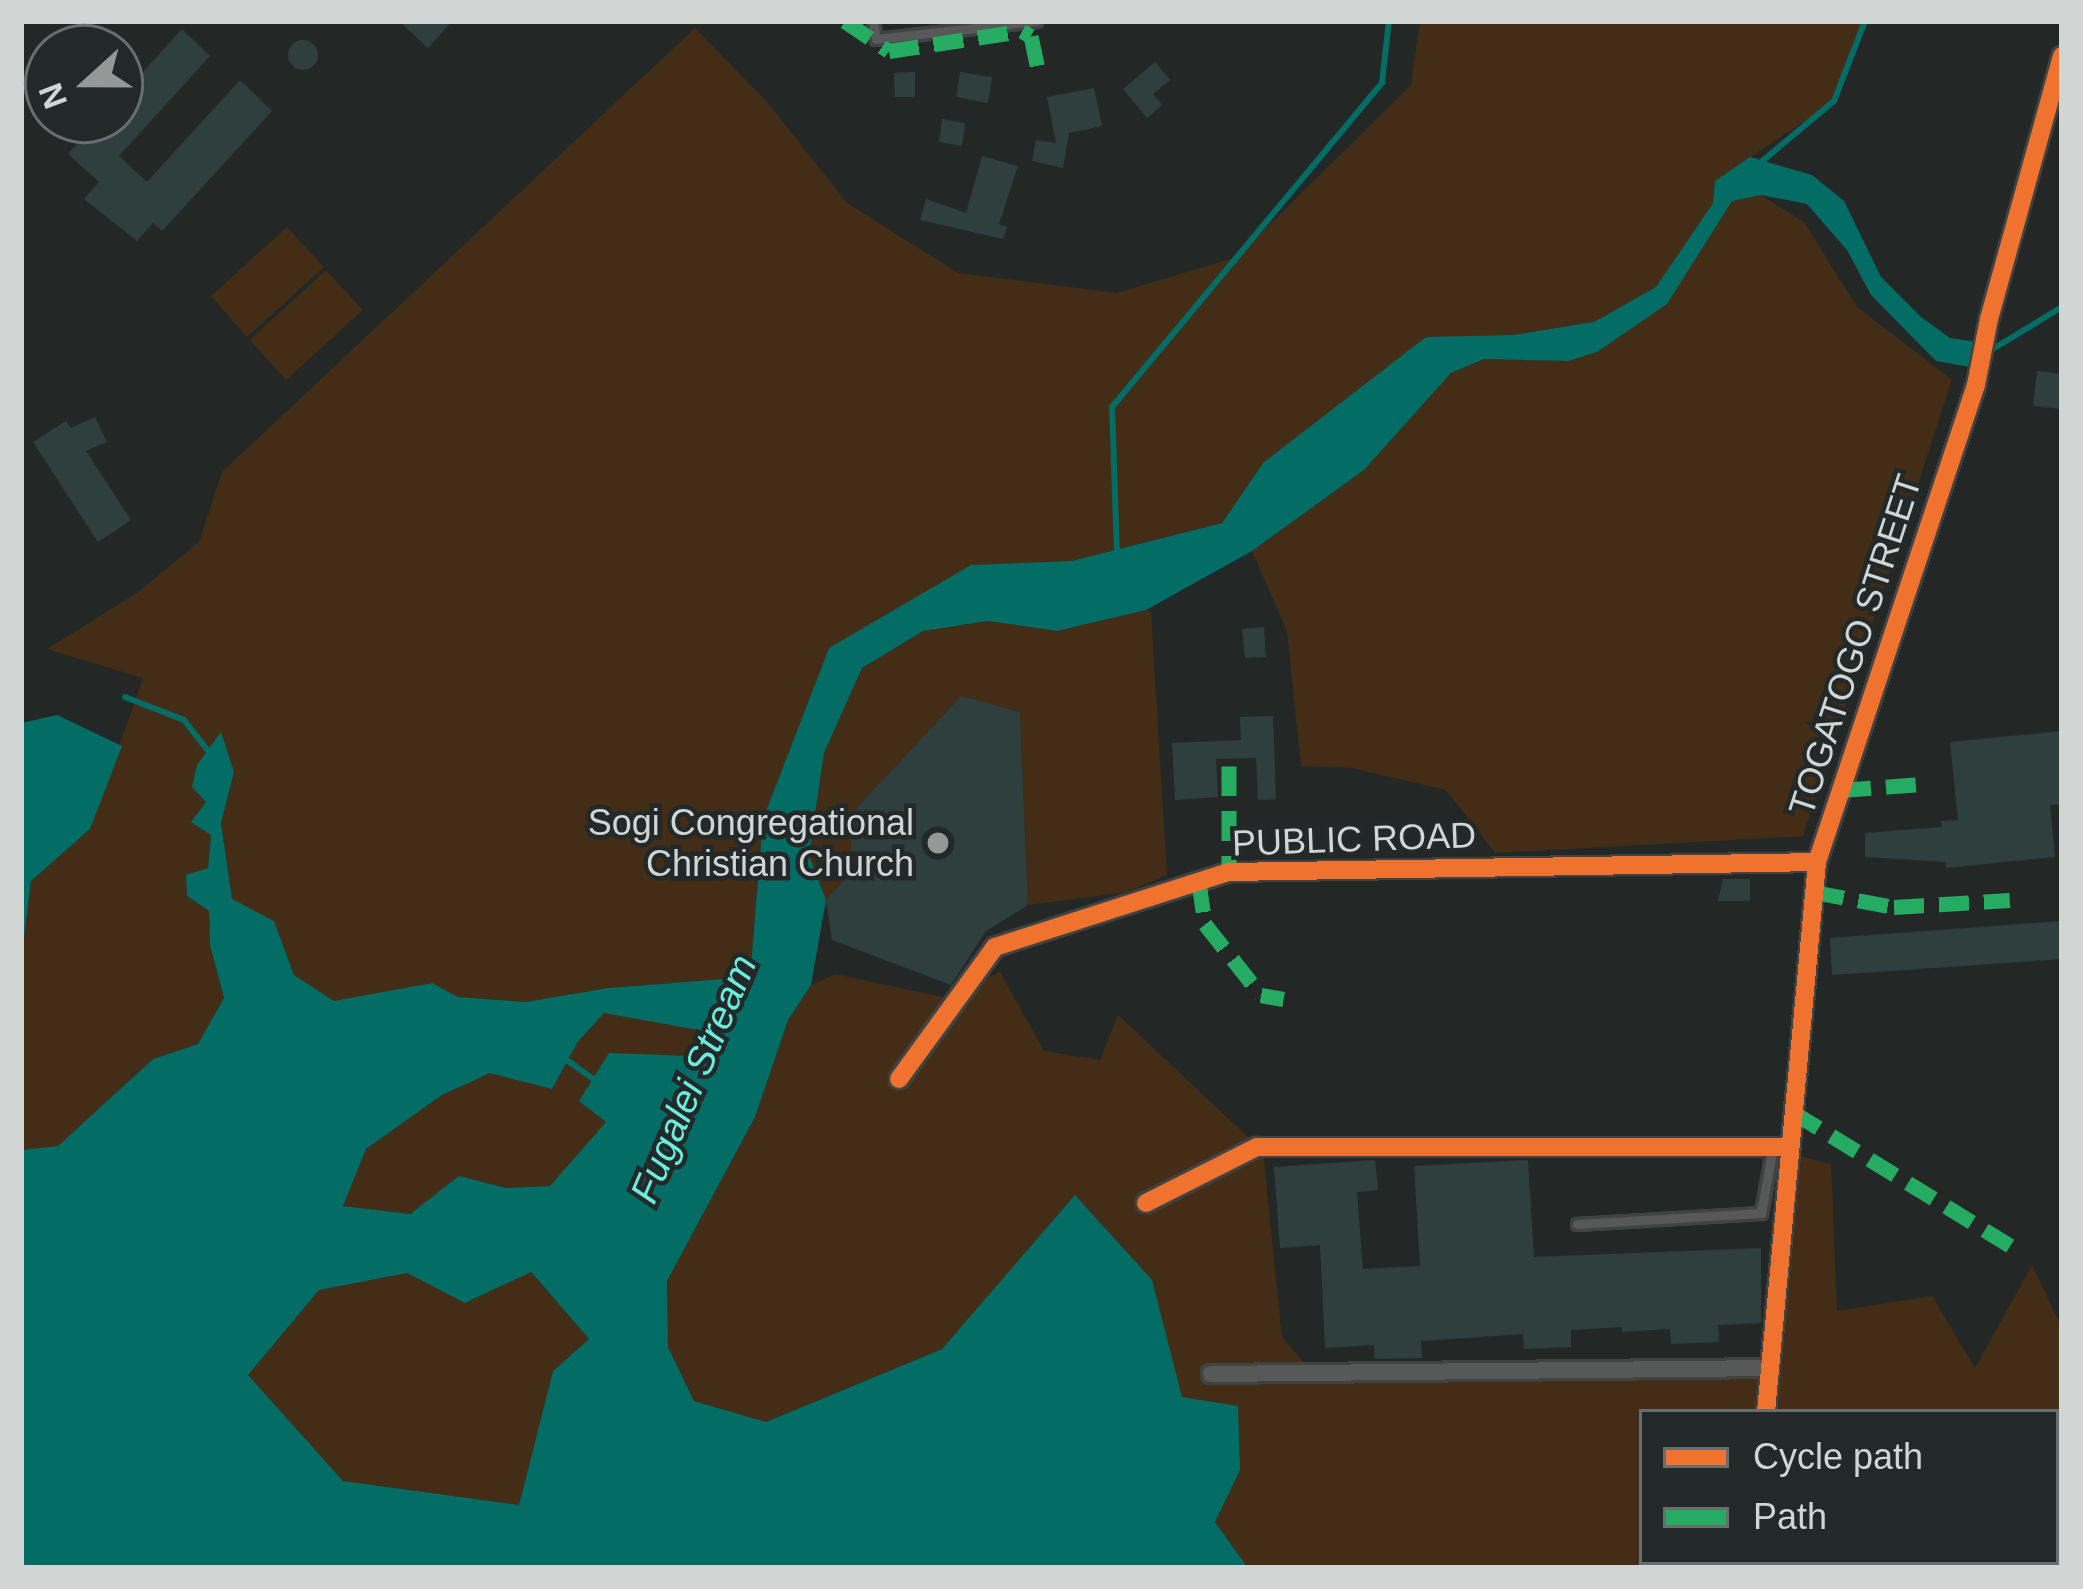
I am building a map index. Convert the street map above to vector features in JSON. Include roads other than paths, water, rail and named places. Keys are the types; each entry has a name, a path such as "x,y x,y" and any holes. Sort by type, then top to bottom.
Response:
{"street":[{"name":"TOGATOGO STREET","path":"1766,1409 1781,1147 1817,862 1976,385 1989,319 2062,56"},
{"name":"PUBLIC ROAD","path":"899,1078 995,947 1229,872 1817,862"},
{"path":"1146,1203 1257,1147 1781,1147"},
{"path":"1211,1374 1770,1368"}],"lane":[{"path":"873,21 876,39 1036,21"},
{"path":"1576,1224 1761,1213 1781,1147"}],"water":[{"path":"1750,157 1812,175 1844,201 1881,277 1921,317 1950,338 1990,344 1986,370 1936,361 1871,295 1847,250 1807,204 1761,195 1732,201 1667,304 1597,352 1568,361 1484,359 1451,373 1364,470 1252,551 1146,610 1057,631 988,621 923,631 862,668 824,753 809,855 826,900 811,985 788,1020 755,1117 667,1281 668,1347 694,1401 766,1422 942,1349 1075,1195 1152,1280 1182,1397 1238,1406 1240,1470 1215,1522 1248,1568 21,1568 21,1150 58,1146 153,1059 198,1044 224,998 210,945 209,911 187,896 186,875 208,868 211,835 191,822 206,802 192,787 197,765 221,732 234,772 221,823 232,899 274,921 294,975 334,1001 432,983 458,997 526,1002 608,988 750,977 763,819 829,648 971,565 1072,561 1222,523 1263,463 1426,337 1513,335 1594,322 1656,287 1713,203 1715,181","holes":["604,1013 709,1032 690,1056 609,1053 579,1101 606,1122 550,1186 506,1188 459,1176 410,1214 343,1206 366,1149 442,1095 490,1073 552,1089 577,1043","531,1272 589,1339 553,1371 519,1505 343,1481 248,1375 319,1290 407,1273 465,1303"]},
{"path":"57,715 122,746 90,829 31,881 21,962 21,723"}],"waterway":[{"path":"1117,555 1112,407 1382,83 1389,21"},
{"name":"Fugalei Stream","path":"1760,163 1834,101 1865,21"},
{"path":"1988,352 2062,307"},
{"path":"125,697 184,720 213,757"},
{"path":"561,1056 599,1083"}],"place":[{"name":"Sogi Congregational Christian Church","path":"938,843"}]}
